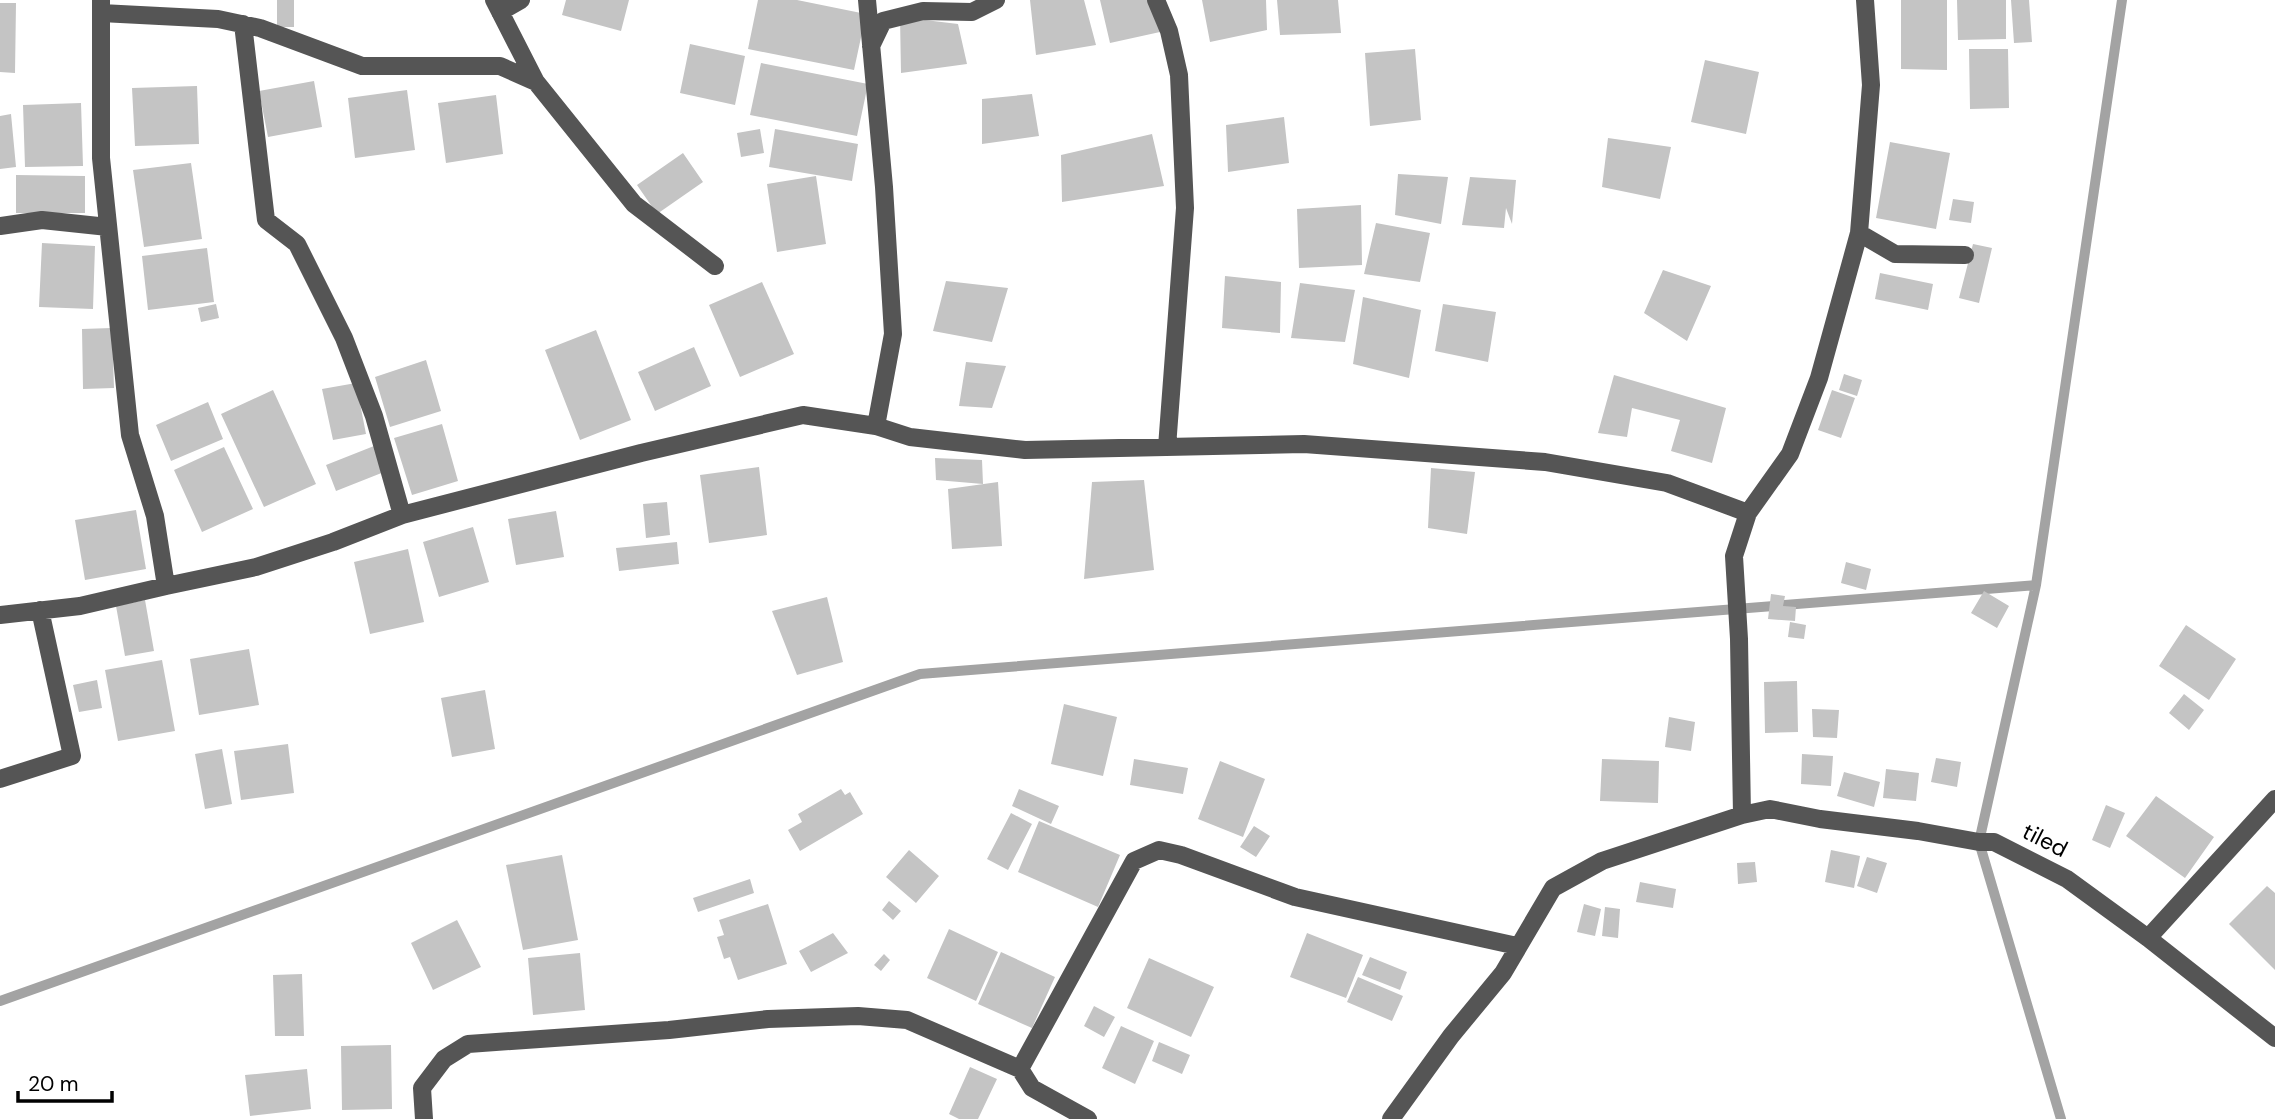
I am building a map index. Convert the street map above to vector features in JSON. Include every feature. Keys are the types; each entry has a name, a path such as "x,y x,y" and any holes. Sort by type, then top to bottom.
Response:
{"street":[{"path":"521,0 497,6 536,82 634,204 715,266"},
{"path":"867,0 884,187 892,334 876,426"},
{"path":"871,46 883,22 923,11 972,12 996,0"},
{"path":"1156,0 1169,31 1179,75 1185,208 1167,447"},
{"path":"1742,815 1740,639 1734,556 1748,513 1790,454 1819,378 1860,233 1871,85 1865,0"},
{"path":"166,586 155,516 130,435 101,158 101,6 243,24 362,65 500,66 536,82"},
{"path":"243,24 265,220 297,244 344,338 374,416 402,515"},
{"path":"0,226 42,220 108,227"},
{"path":"1860,233 1895,254 1965,255"},
{"path":"0,615 80,606 256,567 333,542 402,515 803,415 876,426 909,437 1025,450 1304,444 1545,462 1667,483 1748,513"},
{"path":"0,779 72,756 40,610"},
{"path":"2148,938 2275,799"},
{"name":"tiled","path":"1391,1119 1451,1036 1503,973 1553,888 1602,861 1742,815 1770,809 1820,819 1994,842 2067,879 2148,938 2275,1038"},
{"path":"1020,1069 1134,861 1159,850 1181,855 1295,897 1517,946"},
{"path":"424,1119 422,1088 444,1059 468,1044 669,1030 768,1019 858,1016 907,1020 1020,1069 1032,1088 1088,1119"}],"building":[{"path":"277,0 294,0 294,27 277,27"},
{"path":"566,0 629,0 621,31 562,15"},
{"path":"758,0 797,0 866,14 854,70 748,49"},
{"path":"1030,0 1084,0 1096,45 1036,55"},
{"path":"1100,0 1154,0 1160,32 1110,43"},
{"path":"1202,0 1266,0 1267,30 1210,42"},
{"path":"1277,0 1338,0 1341,33 1280,35"},
{"path":"1901,0 1947,0 1947,70 1901,69"},
{"path":"1957,0 2006,0 2006,39 1958,40"},
{"path":"2011,0 2029,0 2032,42 2014,43"},
{"path":"0,3 16,3 15,73 0,72"},
{"path":"900,17 958,24 967,64 901,73"},
{"path":"690,44 745,56 735,105 680,93"},
{"path":"1415,49 1421,120 1370,126 1365,53"},
{"path":"1969,49 2008,49 2009,108 1970,109"},
{"path":"1705,60 1759,72 1746,134 1691,122"},
{"path":"761,63 868,84 857,136 750,115"},
{"path":"314,81 322,127 268,137 259,91"},
{"path":"197,86 199,144 135,146 132,88"},
{"path":"407,90 415,150 355,158 348,98"},
{"path":"1032,94 1039,136 982,144 982,99"},
{"path":"496,95 503,154 446,163 438,103"},
{"path":"81,103 83,166 25,167 23,105"},
{"path":"11,114 16,167 0,169 0,116"},
{"path":"1284,117 1289,163 1228,172 1226,125"},
{"path":"760,129 764,153 741,157 737,133"},
{"path":"775,129 858,144 852,181 769,167"},
{"path":"1152,134 1164,186 1062,202 1061,155"},
{"path":"1608,138 1671,147 1660,199 1602,187"},
{"path":"1890,142 1950,153 1936,229 1876,218"},
{"path":"683,153 703,182 657,214 637,185"},
{"path":"191,163 202,239 144,247 133,170"},
{"path":"1398,174 1448,177 1441,224 1395,215"},
{"path":"16,175 85,176 85,213 16,213"},
{"path":"816,176 826,244 777,252 767,184"},
{"path":"1470,177 1516,180 1512,224 1506,208 1504,228 1462,225"},
{"path":"1953,199 1974,202 1971,223 1949,220"},
{"path":"1361,205 1362,265 1299,268 1297,209"},
{"path":"1376,223 1430,233 1420,282 1364,274"},
{"path":"42,243 95,246 93,309 39,307"},
{"path":"1973,244 1992,248 1979,303 1959,298"},
{"path":"207,248 214,302 148,310 142,256"},
{"path":"1663,270 1711,286 1687,341 1644,313"},
{"path":"1880,273 1933,284 1928,310 1875,299"},
{"path":"1225,276 1281,282 1280,333 1222,328"},
{"path":"946,281 1008,288 992,342 933,331"},
{"path":"762,282 794,354 740,377 709,305"},
{"path":"1300,283 1355,290 1345,342 1291,338"},
{"path":"1363,297 1421,310 1409,378 1353,364"},
{"path":"216,304 219,318 201,322 198,308"},
{"path":"1443,304 1496,312 1488,362 1435,351"},
{"path":"112,328 114,388 83,389 82,329"},
{"path":"596,330 631,420 580,440 545,350"},
{"path":"694,347 711,386 655,411 638,372"},
{"path":"426,360 441,411 390,427 375,377"},
{"path":"966,362 1006,366 992,408 959,406"},
{"path":"1844,374 1862,380 1857,396 1839,390"},
{"path":"1614,375 1726,408 1712,463 1671,451 1680,420 1632,408 1627,437 1598,433"},
{"path":"356,383 366,434 333,440 322,389"},
{"path":"273,390 316,484 264,507 221,414"},
{"path":"1832,390 1855,398 1841,438 1818,430"},
{"path":"208,402 223,439 171,461 156,425"},
{"path":"442,424 458,481 412,495 394,438"},
{"path":"374,446 384,472 336,491 326,465"},
{"path":"224,447 253,509 202,532 174,470"},
{"path":"935,458 982,460 983,484 936,480"},
{"path":"759,467 767,535 709,543 700,475"},
{"path":"1431,468 1475,472 1467,534 1428,528"},
{"path":"1144,480 1154,570 1084,579 1092,482"},
{"path":"998,482 1002,546 952,549 948,489"},
{"path":"667,502 670,535 646,538 643,504"},
{"path":"136,510 146,569 85,580 75,520"},
{"path":"556,511 564,557 516,565 508,519"},
{"path":"473,527 489,582 439,597 423,542"},
{"path":"677,542 679,564 619,571 616,548"},
{"path":"408,549 424,622 370,634 354,562"},
{"path":"1846,562 1871,569 1866,590 1841,583"},
{"path":"1984,591 2009,606 1997,628 1971,613"},
{"path":"1771,594 1785,596 1783,606 1796,607 1795,621 1768,619"},
{"path":"827,597 843,662 797,675 772,611"},
{"path":"145,600 154,651 125,656 116,606"},
{"path":"1790,622 1806,625 1804,639 1788,637"},
{"path":"2186,625 2236,659 2209,700 2159,666"},
{"path":"249,649 259,705 199,715 190,659"},
{"path":"162,660 175,731 118,741 105,670"},
{"path":"97,680 102,708 79,712 73,685"},
{"path":"1797,681 1798,732 1765,733 1764,682"},
{"path":"485,690 495,749 452,757 441,698"},
{"path":"2184,694 2204,710 2189,730 2169,713"},
{"path":"1064,704 1117,717 1103,776 1051,764"},
{"path":"1812,709 1839,710 1837,738 1813,737"},
{"path":"1669,717 1695,722 1691,751 1665,747"},
{"path":"288,744 294,793 241,800 234,751"},
{"path":"222,749 232,804 205,809 195,754"},
{"path":"1802,754 1833,756 1831,786 1801,784"},
{"path":"1936,758 1961,762 1957,787 1931,782"},
{"path":"1134,759 1188,768 1183,794 1130,785"},
{"path":"1602,759 1659,761 1658,803 1600,801"},
{"path":"1220,761 1265,779 1243,837 1198,819"},
{"path":"1886,769 1919,773 1916,801 1883,798"},
{"path":"1844,772 1880,782 1874,807 1837,796"},
{"path":"841,789 845,795 850,792 863,814 800,851 788,830 802,822 798,814"},
{"path":"1019,789 1059,806 1051,824 1012,806"},
{"path":"2156,796 2214,837 2185,878 2126,836"},
{"path":"2106,805 2125,813 2110,848 2092,840"},
{"path":"1011,813 1032,824 1008,870 987,859"},
{"path":"1039,821 1120,855 1098,907 1018,872"},
{"path":"1254,826 1270,836 1256,857 1240,847"},
{"path":"909,850 939,876 916,903 886,877"},
{"path":"1831,850 1860,856 1854,888 1825,882"},
{"path":"562,855 578,940 523,950 506,865"},
{"path":"1867,857 1887,863 1877,893 1857,886"},
{"path":"1755,862 1757,882 1738,884 1737,863"},
{"path":"750,879 754,893 698,912 693,898"},
{"path":"1640,882 1676,889 1673,908 1636,902"},
{"path":"2267,886 2275,893 2275,970 2229,924"},
{"path":"889,901 901,911 893,920 882,910"},
{"path":"768,904 787,964 738,980 730,957 724,959 717,937 724,935 719,920"},
{"path":"1584,904 1601,909 1595,936 1577,932"},
{"path":"1605,907 1620,909 1618,938 1602,936"},
{"path":"457,920 481,967 433,990 411,943"},
{"path":"949,929 998,952 976,1001 927,978"},
{"path":"833,933 848,953 811,972 799,951"},
{"path":"1307,933 1363,955 1346,998 1290,977"},
{"path":"1001,952 1055,977 1032,1028 978,1004"},
{"path":"580,953 585,1010 533,1015 528,958"},
{"path":"884,954 890,960 881,971 874,965"},
{"path":"1370,957 1407,972 1400,990 1362,975"},
{"path":"1149,958 1214,987 1191,1037 1127,1008"},
{"path":"302,974 304,1036 275,1036 273,975"},
{"path":"1358,977 1403,996 1392,1021 1347,1002"},
{"path":"1094,1006 1115,1017 1104,1037 1084,1026"},
{"path":"1121,1026 1154,1041 1135,1084 1102,1068"},
{"path":"1159,1042 1190,1055 1182,1074 1152,1061"},
{"path":"391,1045 392,1109 342,1110 341,1046"},
{"path":"970,1067 997,1079 978,1119 959,1119 949,1114"},
{"path":"307,1069 311,1109 250,1116 245,1075"}],"waterway":[{"path":"2061,1119 1979,842 2036,585 2122,0"},
{"path":"0,1001 920,674 2036,585"}]}
